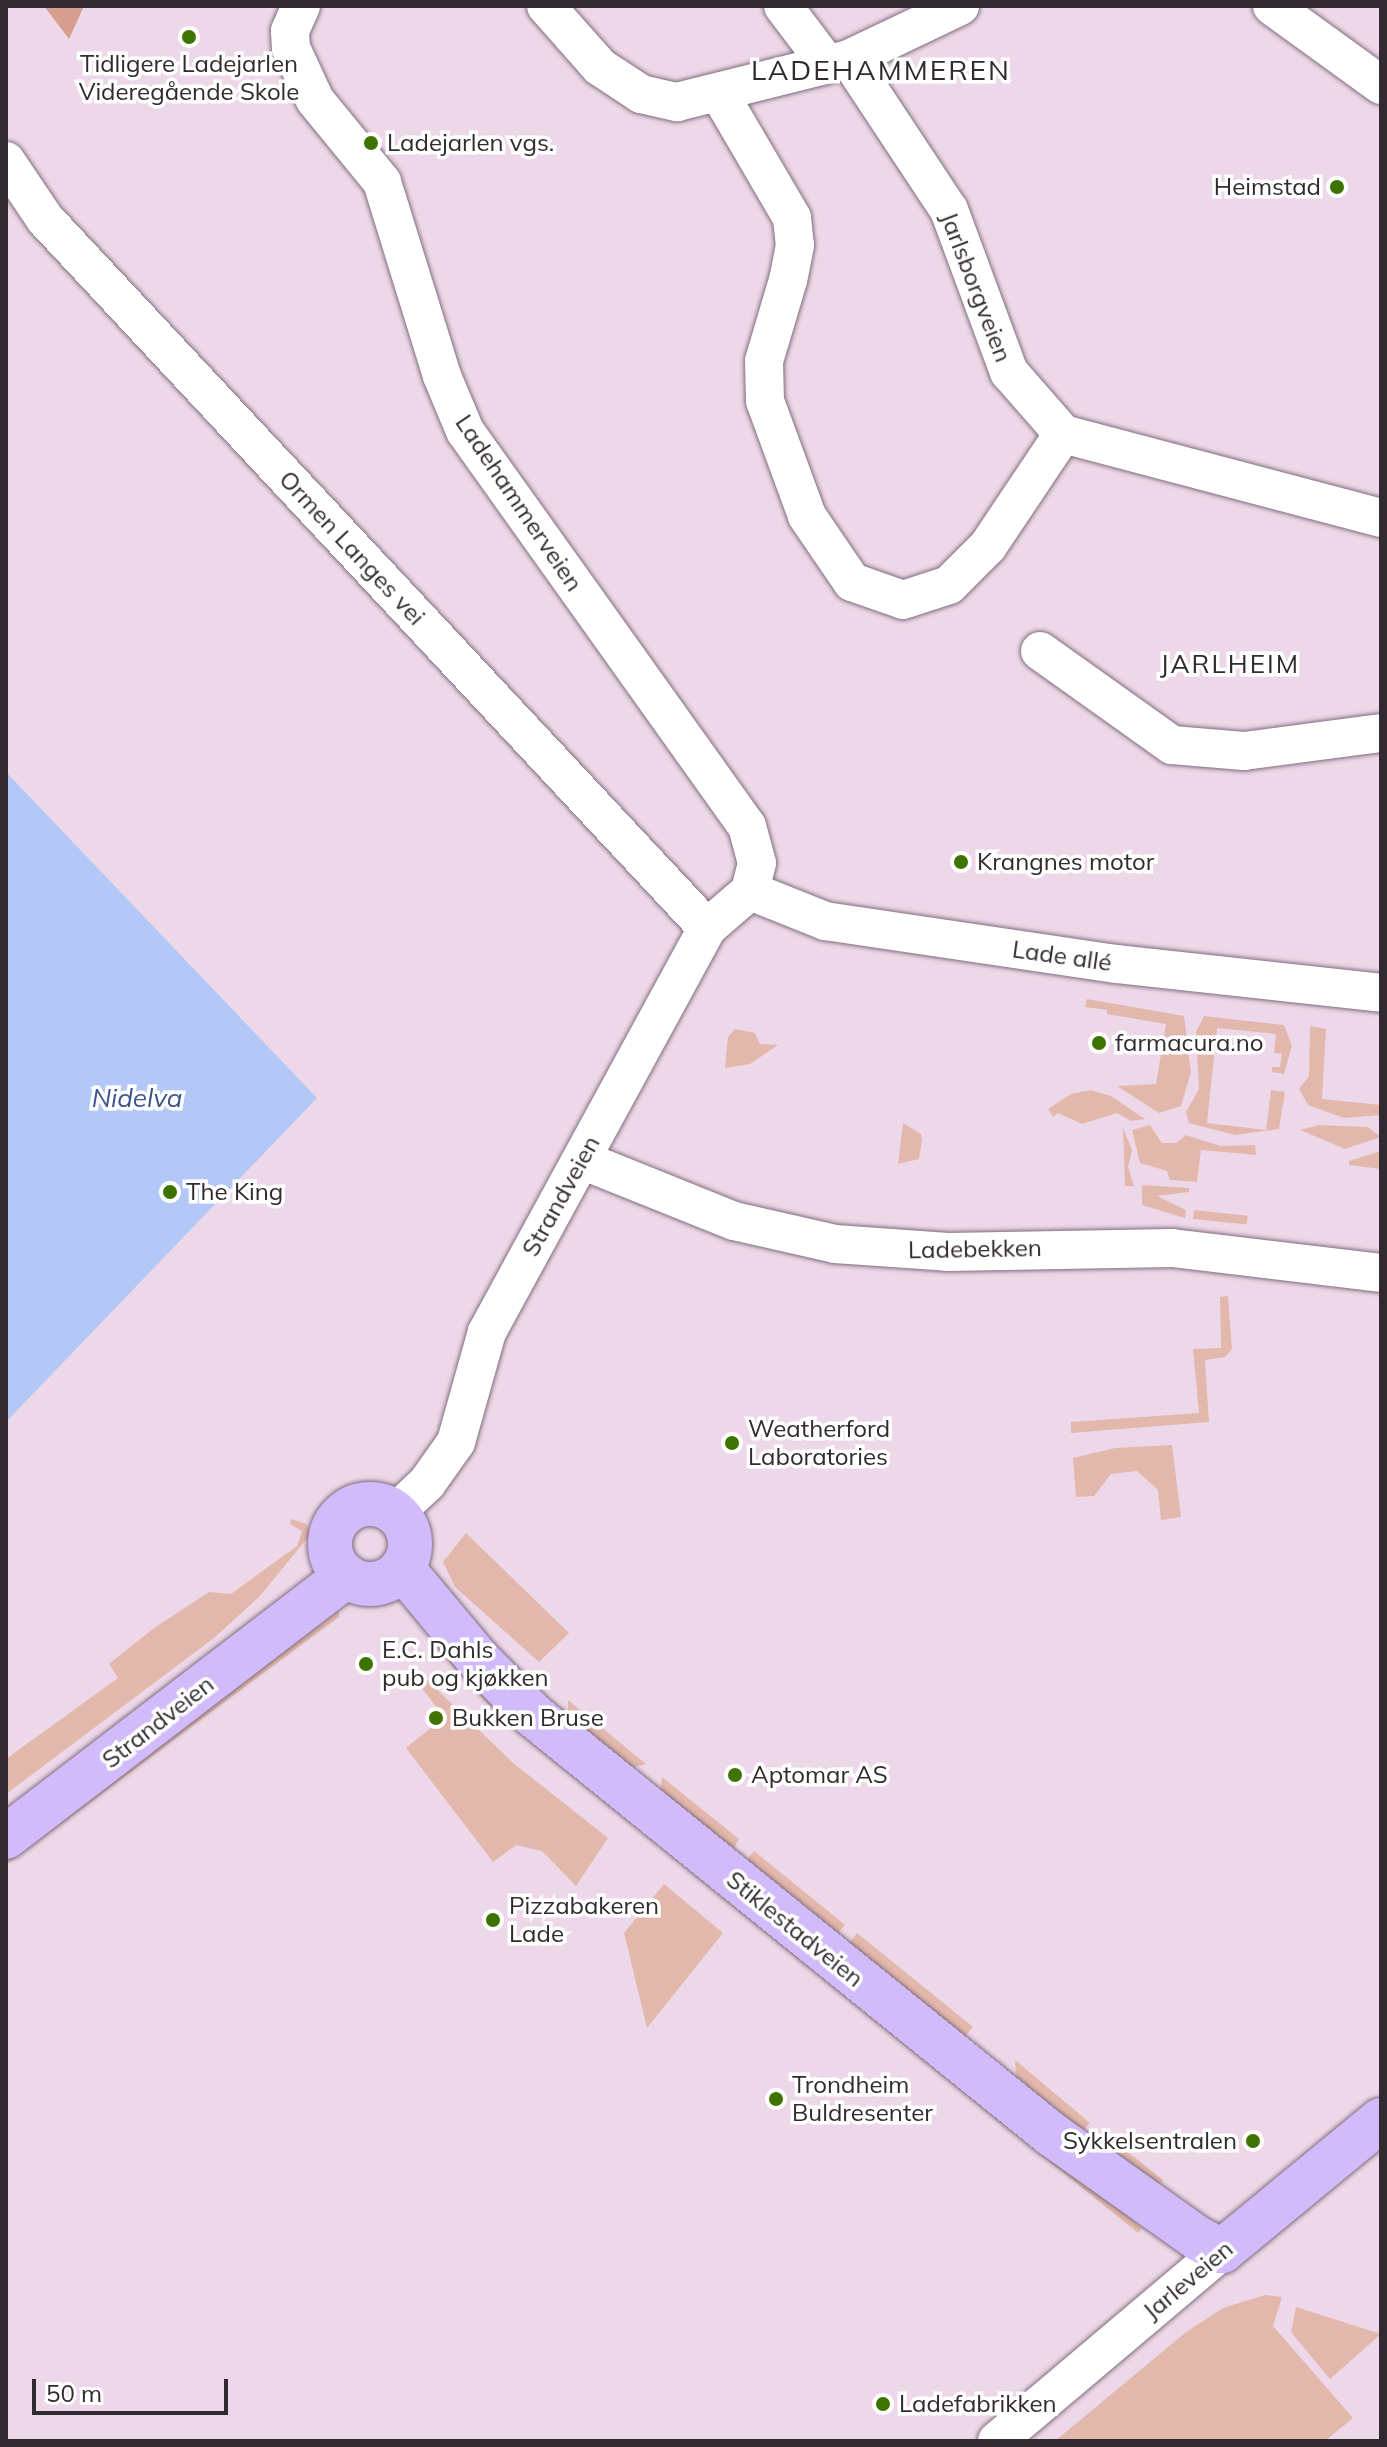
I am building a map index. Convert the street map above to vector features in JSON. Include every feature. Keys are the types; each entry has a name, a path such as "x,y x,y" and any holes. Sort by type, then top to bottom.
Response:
{"main road":[{"path":"368,1503 396,1512 410,1535 402,1568 376,1584 346,1576 330,1548 339,1518 368,1503"},
{"name":"Stiklestadveien","path":"402,1568 533,1715 1051,2134 1222,2251"},
{"name":"Strandveien","path":"6,1837 346,1576"},
{"name":"Jarleveien","path":"1222,2251 1381,2120"}],"street":[{"name":"Ladehammerveien","path":"301,6 290,31 291,48 315,100 382,182 442,376 465,431 747,826 757,863 750,891"},
{"path":"546,6 600,67 641,94 677,102 838,61 960,6"},
{"name":"Jarlsborgveien","path":"783,6 838,61 949,210 1009,372 1063,434"},
{"path":"1272,6 1360,65 1381,85"},
{"path":"719,93 792,218 795,245 764,361 765,401 807,516 852,582 878,596 903,600 949,585 988,546 1063,434 1381,518"},
{"name":"Ormen Langes vei","path":"6,161 45,219 707,928"},
{"path":"1040,651 1172,745 1244,751 1381,733"},
{"name":"Strandveien","path":"396,1512 427,1483 456,1442 487,1332 707,928 750,891"},
{"name":"Lade allé","path":"750,891 825,921 1116,964 1381,993"},
{"name":"Ladebekken","path":"582,1160 734,1221 835,1244 948,1252 1172,1248 1381,1273"},
{"name":"Jarleveien","path":"997,2441 1222,2251"}],"shaded area":[{"path":"44,6 84,6 69,39"},
{"path":"1087,999 1184,1016 1191,1072 1181,1106 1159,1113 1117,1086 1156,1084 1166,1024 1107,1014 1107,1010 1085,1007"},
{"path":"1204,1016 1284,1025 1292,1046 1284,1074 1272,1072 1272,1067 1280,1067 1282,1054 1274,1053 1276,1034 1217,1028 1207,1123 1266,1130 1271,1090 1285,1092 1279,1129 1235,1135 1189,1123 1186,1112 1199,1089 1196,1032"},
{"path":"1310,1026 1326,1029 1322,1099 1381,1105 1381,1115 1344,1118 1308,1105 1299,1089 1309,1076"},
{"path":"735,1029 755,1033 760,1044 778,1045 750,1064 725,1068 728,1037"},
{"path":"1091,1090 1111,1096 1145,1119 1131,1121 1117,1113 1082,1124 1058,1113 1053,1117 1048,1109 1071,1094"},
{"path":"903,1123 921,1134 922,1140 919,1159 898,1164"},
{"path":"1150,1125 1162,1143 1176,1143 1186,1135 1221,1146 1255,1145 1256,1155 1201,1150 1197,1182 1170,1180 1167,1171 1140,1163 1132,1130"},
{"path":"1319,1125 1368,1127 1381,1137 1345,1149 1300,1130"},
{"path":"1123,1128 1132,1150 1128,1167 1134,1186 1125,1186"},
{"path":"1381,1151 1381,1169 1349,1165 1349,1161"},
{"path":"1142,1185 1189,1188 1189,1192 1157,1196 1186,1210 1185,1218 1142,1205"},
{"path":"1194,1210 1248,1216 1247,1225 1193,1219"},
{"path":"1228,1296 1232,1349 1225,1357 1205,1360 1209,1422 1071,1433 1071,1422 1199,1413 1193,1349 1221,1348 1220,1297"},
{"path":"1172,1445 1181,1517 1161,1520 1158,1490 1137,1471 1111,1474 1094,1496 1076,1497 1073,1458 1115,1448"},
{"path":"291,1519 307,1524 310,1535 259,1597 214,1638 6,1794 6,1759 118,1678 109,1664 154,1628 209,1592 231,1594 297,1546 302,1531 290,1524"},
{"path":"466,1533 569,1633 539,1662 455,1587 443,1562"},
{"path":"339,1611 339,1617 6,1865 6,1858"},
{"path":"410,1619 471,1683 620,1813 489,1705"},
{"path":"421,1674 512,1762 608,1838 576,1886 542,1851 516,1845 493,1862 406,1748 444,1717 415,1679"},
{"path":"568,1700 646,1764 631,1768 568,1716"},
{"path":"662,1777 739,1839 733,1850 660,1793"},
{"path":"754,1851 845,1925 838,1933 747,1860"},
{"path":"669,1854 677,1855 1142,2228 1138,2233"},
{"path":"664,1884 723,1933 647,2028 624,1933"},
{"path":"857,1933 973,2027 965,2037 849,1943"},
{"path":"1015,2060 1090,2123 1083,2130 1016,2077"},
{"path":"1102,2131 1163,2180 1159,2185 1095,2140"},
{"path":"1265,2295 1282,2297 1273,2326 1353,2418 1325,2441 1055,2441 1186,2332 1223,2308"},
{"path":"1296,2307 1381,2334 1330,2379 1291,2332"}],"water":[{"name":"Nidelva","path":"6,772 317,1098 6,1422"}],"place":[{"name":"Tidligere Ladejarlen Videregående Skole","path":"189,37"},
{"name":"Ladejarlen vgs.","path":"371,143"},
{"name":"Heimstad","path":"1337,187"},
{"name":"Krangnes motor","path":"961,862"},
{"name":"farmacura.no","path":"1099,1043"},
{"name":"The King","path":"170,1192"},
{"name":"Weatherford Laboratories","path":"732,1443"},
{"name":"E.C. Dahls pub og kjøkken","path":"366,1664"},
{"name":"Bukken Bruse","path":"436,1718"},
{"name":"Aptomar AS","path":"735,1775"},
{"name":"Pizzabakeren Lade","path":"493,1920"},
{"name":"Trondheim Buldresenter","path":"776,2099"},
{"name":"Sykkelsentralen","path":"1253,2141"},
{"name":"Ladefabrikken","path":"883,2404"}],"district":[{"name":"LADEHAMMEREN","path":"881,70"},
{"name":"JARLHEIM","path":"1230,664"}]}
